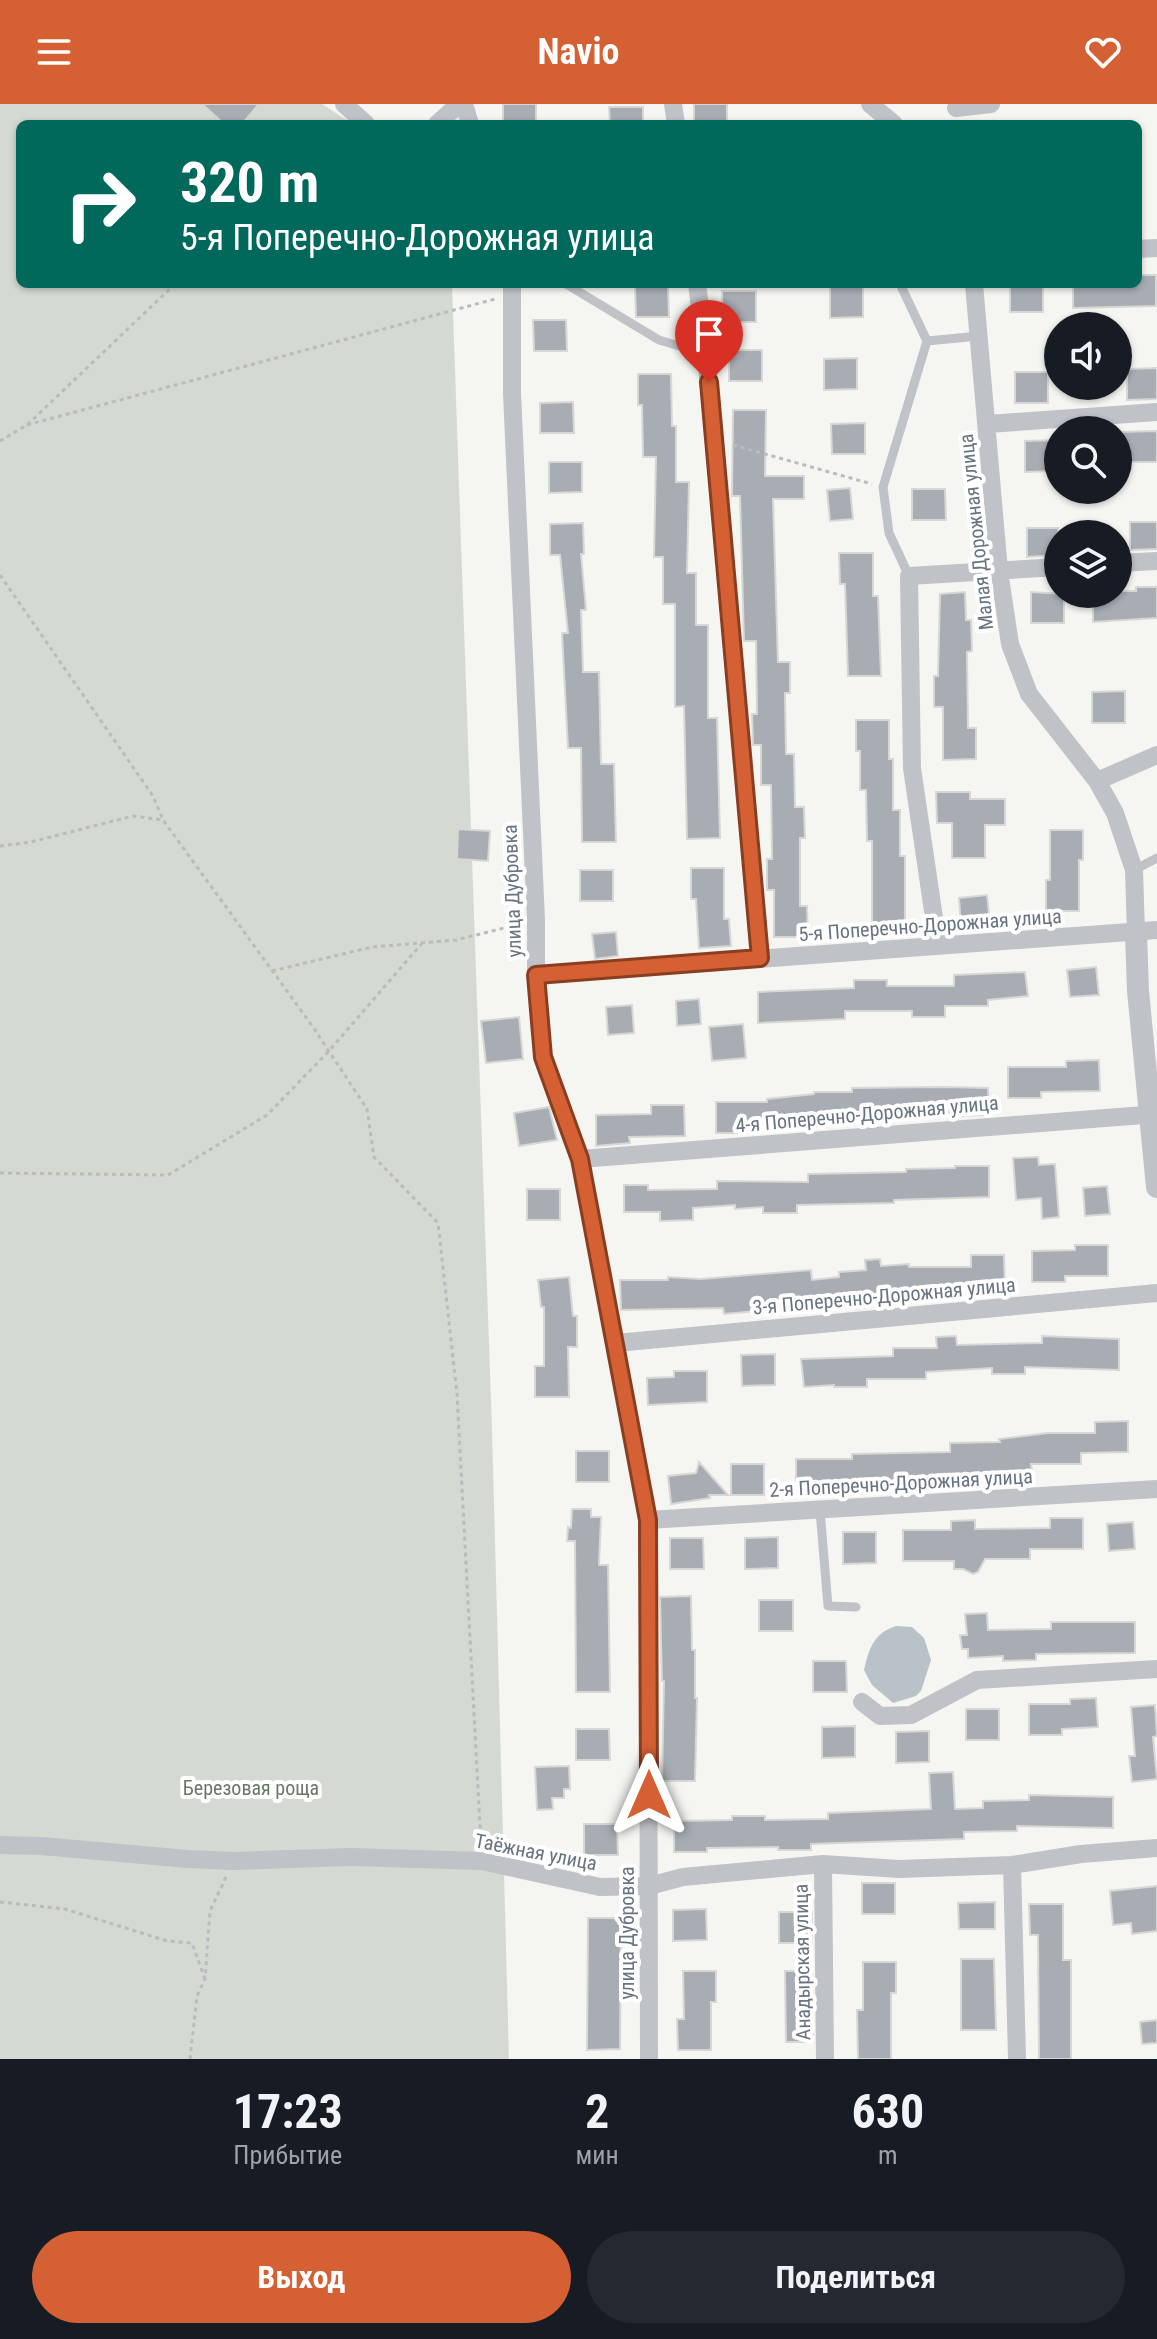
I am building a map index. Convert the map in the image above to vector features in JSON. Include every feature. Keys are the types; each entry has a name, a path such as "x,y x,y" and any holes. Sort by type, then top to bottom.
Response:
{"street":[{"path":"344,104 362,120"},
{"path":"442,120 461,104"},
{"path":"870,104 889,120"},
{"path":"956,112 991,104"},
{"path":"698,288 760,958"},
{"name":"Малая Дорожная улица","path":"974,288 999,571 1010,644 1029,694 1097,781 1115,813 1134,870 1147,932"},
{"name":"улица Дубровка","path":"512,291 512,393 536,975 543,1057 580,1159 648,1520 649,2059"},
{"path":"988,424 1157,412"},
{"path":"1132,562 1157,561"},
{"path":"938,945 912,768 909,576 1044,568"},
{"path":"1097,781 1157,755"},
{"path":"1147,932 1138,991 1153,1114 1157,1187"},
{"name":"5-я Поперечно-Дорожная улица","path":"536,975 1147,932"},
{"name":"4-я Поперечно-Дорожная улица","path":"580,1159 1153,1114"},
{"name":"3-я Поперечно-Дорожная улица","path":"616,1343 1157,1293"},
{"name":"2-я Поперечно-Дорожная улица","path":"648,1520 1157,1489"},
{"path":"862,1702 880,1716 911,1715 977,1680 1157,1669"},
{"name":"Таёжная улица","path":"0,1845 234,1861 351,1857 482,1861 600,1887 649,1886 683,1877 823,1864 899,1869 1012,1865 1081,1854 1157,1848"},
{"name":"Анадырская улица","path":"823,1864 825,2059"},
{"path":"1012,1865 1017,2059"}],"lane":[{"path":"573,288 659,340 706,354"},
{"path":"902,288 927,341 883,487 889,533 909,576"},
{"path":"927,341 979,336"},
{"path":"1134,870 1157,858"},
{"path":"820,1510 828,1606 856,1607"}],"path":[{"path":"0,441 27,425 171,288"},
{"path":"27,425 493,299 512,291"},
{"path":"714,439 883,487"},
{"path":"0,575 153,796 163,820 329,1051 367,1109 374,1157 438,1223 457,1394 482,1861"},
{"path":"0,846 31,842 133,816 163,820"},
{"path":"272,971 372,947 456,940 536,920"},
{"path":"0,1173 168,1175 267,1115 329,1051 423,942"},
{"path":"190,2059 197,1996 205,1979 210,1911 234,1861"},
{"path":"0,1902 65,1909 167,1941 192,1943 205,1979"}],"green space":[{"name":"Березовая роща","path":"0,104 322,104 347,120 16,120 16,288 452,288 492,1430 509,2059 0,2059"}],"shaded area":[{"path":"896,1626 912,1627 924,1638 931,1660 921,1691 916,1696 893,1703 872,1685 864,1670 874,1642 882,1633"}],"building":[{"path":"202,104 259,104 245,120 220,120"},
{"path":"503,104 536,104 536,120 503,120"},
{"path":"694,104 727,104 727,120 694,120"},
{"path":"609,107 643,107 643,120 610,120"},
{"path":"1142,275 1156,275 1156,306 1073,308 1073,288 1142,288"},
{"path":"635,288 668,288 669,317 636,317"},
{"path":"830,288 863,288 863,317 830,318"},
{"path":"1010,288 1043,288 1043,312 1010,312"},
{"path":"722,291 756,291 756,322 723,322"},
{"path":"533,320 566,320 567,351 534,351"},
{"path":"729,350 762,350 762,381 729,381"},
{"path":"857,358 857,389 824,390 824,359"},
{"path":"1157,368 1157,399 1132,400 1132,369"},
{"path":"1015,372 1044,372 1044,400 1048,403 1015,403"},
{"path":"638,374 671,374 672,426 676,426 676,482 689,482 687,573 696,573 696,625 708,625 708,718 717,718 720,838 687,839 684,706 675,707 675,604 663,604 663,557 654,557 656,457 643,457"},
{"path":"573,402 574,433 540,433 540,403"},
{"path":"733,410 766,410 765,476 804,476 804,499 773,499 778,662 790,662 790,693 785,693 786,754 794,754 795,807 804,807 805,838 800,838 800,906 807,906 808,937 774,937 774,890 767,890 767,859 772,859 771,785 761,785 761,745 753,745 752,714 757,714 756,641 744,641 740,496 732,496"},
{"path":"865,423 865,454 832,454 831,424"},
{"path":"1157,431 1157,462 1132,462 1132,432"},
{"path":"1044,440 1044,471 1025,472 1025,441"},
{"path":"549,462 582,462 582,492 549,493"},
{"path":"850,488 853,519 830,521 827,490"},
{"path":"912,489 945,489 946,520 912,520"},
{"path":"1132,522 1157,522 1157,549 1132,550"},
{"path":"583,523 584,554 581,554 586,610 581,610 583,672 599,672 601,764 614,764 616,842 582,842 581,748 568,748 562,633 568,633 560,555 550,555 550,524"},
{"path":"1027,528 1044,528 1044,556 1027,557"},
{"path":"839,553 873,553 873,596 878,596 881,676 848,676 845,584 840,584"},
{"path":"1136,587 1157,587 1157,618 1093,622 1093,608 1132,608 1132,591 1136,591"},
{"path":"965,592 966,620 971,620 972,651 967,652 968,728 976,728 976,759 943,760 943,707 934,707 940,594"},
{"path":"1031,592 1044,593 1044,608 1064,608 1064,623 1031,623"},
{"path":"1125,691 1125,723 1092,723 1092,692"},
{"path":"856,720 889,720 893,810 900,810 900,856 905,856 905,927 872,928 872,841 867,841 866,790 860,790"},
{"path":"936,792 970,792 970,799 1005,799 1005,825 985,825 985,858 952,858 952,823 937,823"},
{"path":"458,829 490,831 488,861 457,859"},
{"path":"1050,830 1083,830 1083,860 1079,860 1079,911 1046,911 1046,880 1050,880"},
{"path":"691,868 724,868 724,919 729,919 731,946 699,948 696,899 691,899"},
{"path":"580,870 613,870 613,901 580,901"},
{"path":"987,895 990,923 961,926 959,898"},
{"path":"616,932 618,956 595,959 592,934"},
{"path":"1096,967 1099,995 1070,997 1067,970"},
{"path":"1025,972 1028,996 988,1000 988,1006 945,1006 945,1017 912,1017 912,1011 845,1011 845,1019 758,1023 758,992 854,988 854,980 887,980 887,986 954,986 954,975"},
{"path":"699,999 701,1024 677,1026 676,1001"},
{"path":"632,1005 634,1033 608,1035 606,1007"},
{"path":"519,1017 523,1059 486,1063 481,1021"},
{"path":"743,1024 746,1058 712,1061 709,1027"},
{"path":"1099,1060 1100,1091 1041,1092 1041,1098 1008,1098 1008,1067 1066,1067 1066,1061"},
{"path":"852,1088 988,1088 989,1115 836,1119 836,1123 805,1123 749,1130 749,1133 716,1133 716,1102 767,1102 767,1099 814,1092 852,1092"},
{"path":"651,1105 684,1105 685,1136 629,1137 630,1143 596,1146 596,1115 651,1114"},
{"path":"549,1107 557,1140 519,1146 514,1113"},
{"path":"1038,1157 1039,1165 1055,1164 1059,1217 1042,1219 1041,1198 1016,1200 1013,1158"},
{"path":"989,1166 989,1197 797,1205 797,1213 763,1213 763,1207 735,1209 735,1205 693,1208 693,1220 660,1221 660,1212 624,1212 624,1185 648,1185 648,1190 717,1189 717,1181 808,1182 808,1174 906,1172 906,1169"},
{"path":"1107,1186 1110,1214 1085,1216 1083,1188"},
{"path":"527,1189 560,1189 560,1220 527,1220"},
{"path":"1075,1245 1108,1245 1108,1276 1065,1276 1065,1282 1032,1282 1032,1251 1075,1250"},
{"path":"971,1255 1004,1255 1005,1286 951,1286 951,1298 918,1298 918,1295 869,1300 870,1307 856,1309 856,1306 842,1308 841,1303 724,1314 723,1308 621,1310 620,1280 668,1280 668,1277 701,1279 811,1270 812,1280 839,1277 839,1272 866,1270 865,1260 880,1259 881,1266 971,1267"},
{"path":"569,1277 573,1316 577,1316 577,1347 568,1347 569,1397 535,1397 535,1366 544,1366 544,1307 541,1307 538,1280"},
{"path":"956,1336 957,1345 1042,1343 1042,1336 1119,1339 1119,1370 1025,1367 1025,1374 992,1374 992,1368 926,1372 926,1379 867,1379 867,1387 804,1387 801,1359 893,1356 893,1348 937,1348 936,1337"},
{"path":"775,1354 775,1385 742,1386 741,1355"},
{"path":"674,1371 707,1371 707,1402 648,1405 647,1378 674,1377"},
{"path":"1128,1421 1128,1452 1081,1453 1081,1464 1031,1464 1032,1471 1005,1473 936,1474 936,1483 796,1490 796,1459 852,1459 852,1454 950,1452 950,1443 1000,1442 999,1439 1048,1433 1095,1433 1095,1422"},
{"path":"576,1451 609,1451 609,1482 576,1482"},
{"path":"699,1462 728,1495 709,1495 710,1498 671,1504 668,1476 696,1473"},
{"path":"731,1464 764,1464 764,1495 731,1495"},
{"path":"572,1509 591,1509 591,1517 601,1517 599,1565 608,1565 610,1692 576,1692 575,1541 567,1541"},
{"path":"1050,1518 1083,1518 1083,1549 1030,1549 1030,1559 985,1559 978,1572 973,1574 954,1569 954,1561 903,1561 903,1530 951,1530 951,1521 975,1520 975,1529 1050,1528"},
{"path":"1133,1522 1135,1549 1109,1551 1107,1524"},
{"path":"843,1532 876,1532 876,1563 843,1564"},
{"path":"778,1537 778,1568 745,1569 745,1538"},
{"path":"670,1538 703,1538 704,1569 670,1569"},
{"path":"691,1596 697,1698 695,1781 662,1781 664,1681 660,1597"},
{"path":"759,1600 793,1600 793,1631 759,1631"},
{"path":"987,1613 988,1630 1051,1629 1051,1622 1135,1622 1135,1653 1036,1654 1036,1660 1003,1661 1003,1656 968,1658 968,1649 962,1649 960,1635 967,1635 965,1614"},
{"path":"813,1661 846,1661 847,1692 813,1692"},
{"path":"1096,1698 1098,1727 1062,1729 1062,1735 1029,1735 1029,1704 1070,1704 1070,1699"},
{"path":"1155,1705 1157,1736 1153,1737 1157,1779 1132,1782 1129,1756 1135,1756 1131,1707"},
{"path":"966,1709 999,1709 999,1740 966,1740"},
{"path":"855,1726 855,1757 822,1758 822,1727"},
{"path":"576,1729 609,1729 610,1760 576,1760"},
{"path":"929,1731 929,1762 896,1763 896,1732"},
{"path":"569,1766 570,1789 564,1789 564,1798 552,1798 553,1809 537,1810 535,1767"},
{"path":"953,1772 955,1809 983,1808 983,1801 1029,1800 1029,1795 1113,1797 1113,1828 1017,1826 1017,1831 964,1832 964,1839 811,1844 811,1850 707,1848 707,1852 674,1852 674,1821 732,1820 732,1816 765,1816 765,1820 828,1819 828,1813 931,1809 929,1773"},
{"path":"584,1824 617,1824 618,1855 584,1855"},
{"path":"862,1883 895,1883 895,1914 862,1914"},
{"path":"1157,1886 1157,1931 1132,1934 1131,1923 1113,1925 1110,1891"},
{"path":"995,1902 995,1929 959,1929 958,1903"},
{"path":"1029,1904 1063,1904 1063,1960 1071,1960 1071,2059 1039,2059 1038,1935 1030,1935"},
{"path":"706,1909 707,1940 673,1941 673,1910"},
{"path":"779,1912 812,1912 812,1943 779,1943"},
{"path":"588,1918 621,1918 620,2049 587,2050"},
{"path":"961,1959 994,1959 996,2030 961,2030"},
{"path":"863,1962 896,1962 896,1993 891,1993 891,2059 858,2059 857,2010 863,2010"},
{"path":"683,1971 716,1971 716,2002 711,2002 711,2050 678,2050 677,2019 684,2019"},
{"path":"785,1971 812,1971 813,2042 786,2042"},
{"path":"1157,2020 1157,2043 1142,2044 1140,2022"}],"route":[{"path":"649,1795 648,1520 580,1159 543,1057 536,975 760,958 709,382"}]}
